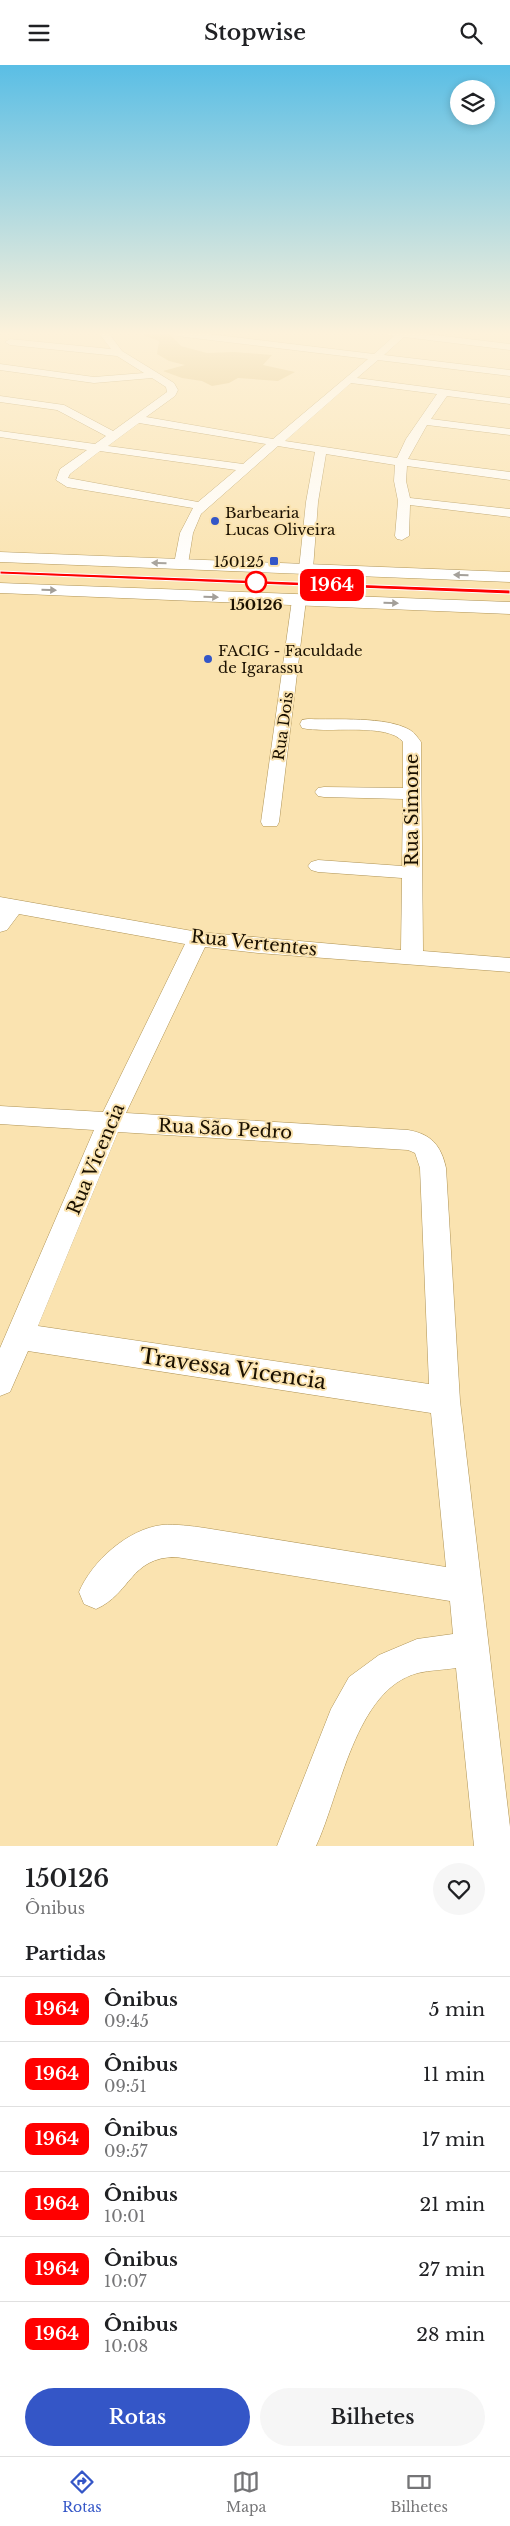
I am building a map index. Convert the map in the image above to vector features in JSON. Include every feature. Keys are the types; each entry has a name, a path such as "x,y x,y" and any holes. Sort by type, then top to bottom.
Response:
{"highway":[{"path":"0,557 510,577"},
{"path":"0,588 510,608"}],"street":[{"path":"75,415 113,436"},
{"path":"142,415 64,472 62,480 71,485 201,506"},
{"path":"181,564 185,535 193,515 244,468 308,415"},
{"path":"402,536 404,501 400,481 401,463 412,439 428,415"},
{"path":"137,419 401,463 510,476"},
{"path":"424,421 510,432"},
{"path":"0,434 244,468"},
{"path":"306,569 312,502 322,450"},
{"path":"404,501 510,513"},
{"name":"Rua Dois","path":"270,822 299,600"},
{"name":"Rua Simone","path":"308,724 386,729 402,732 409,736 412,742 412,957"},
{"path":"324,792 412,794"},
{"path":"318,866 412,873"},
{"path":"0,925 6,906"},
{"name":"Rua Vertentes","path":"6,906 198,939 258,946 510,965"},
{"name":"Rua Vicencia","path":"0,1382 21,1337 110,1122 198,939"},
{"name":"Rua São Pedro","path":"0,1115 417,1141 430,1152 433,1168 446,1401 493,1846"},
{"name":"Travessa Vicencia","path":"21,1337 446,1401"},
{"path":"96,1592 125,1561 148,1545 173,1541 205,1543 466,1587"},
{"path":"296,1846 304,1830 344,1722 362,1690 391,1667 417,1655 472,1649"}],"bus line":[{"name":"1964","path":"0,573 510,592"}],"place":[{"name":"Barbearia Lucas Oliveira","path":"215,521"},
{"name":"150125","path":"274,561"},
{"name":"150126","path":"256,582"},
{"name":"FACIG - Faculdade de Igarassu","path":"208,659"}]}
